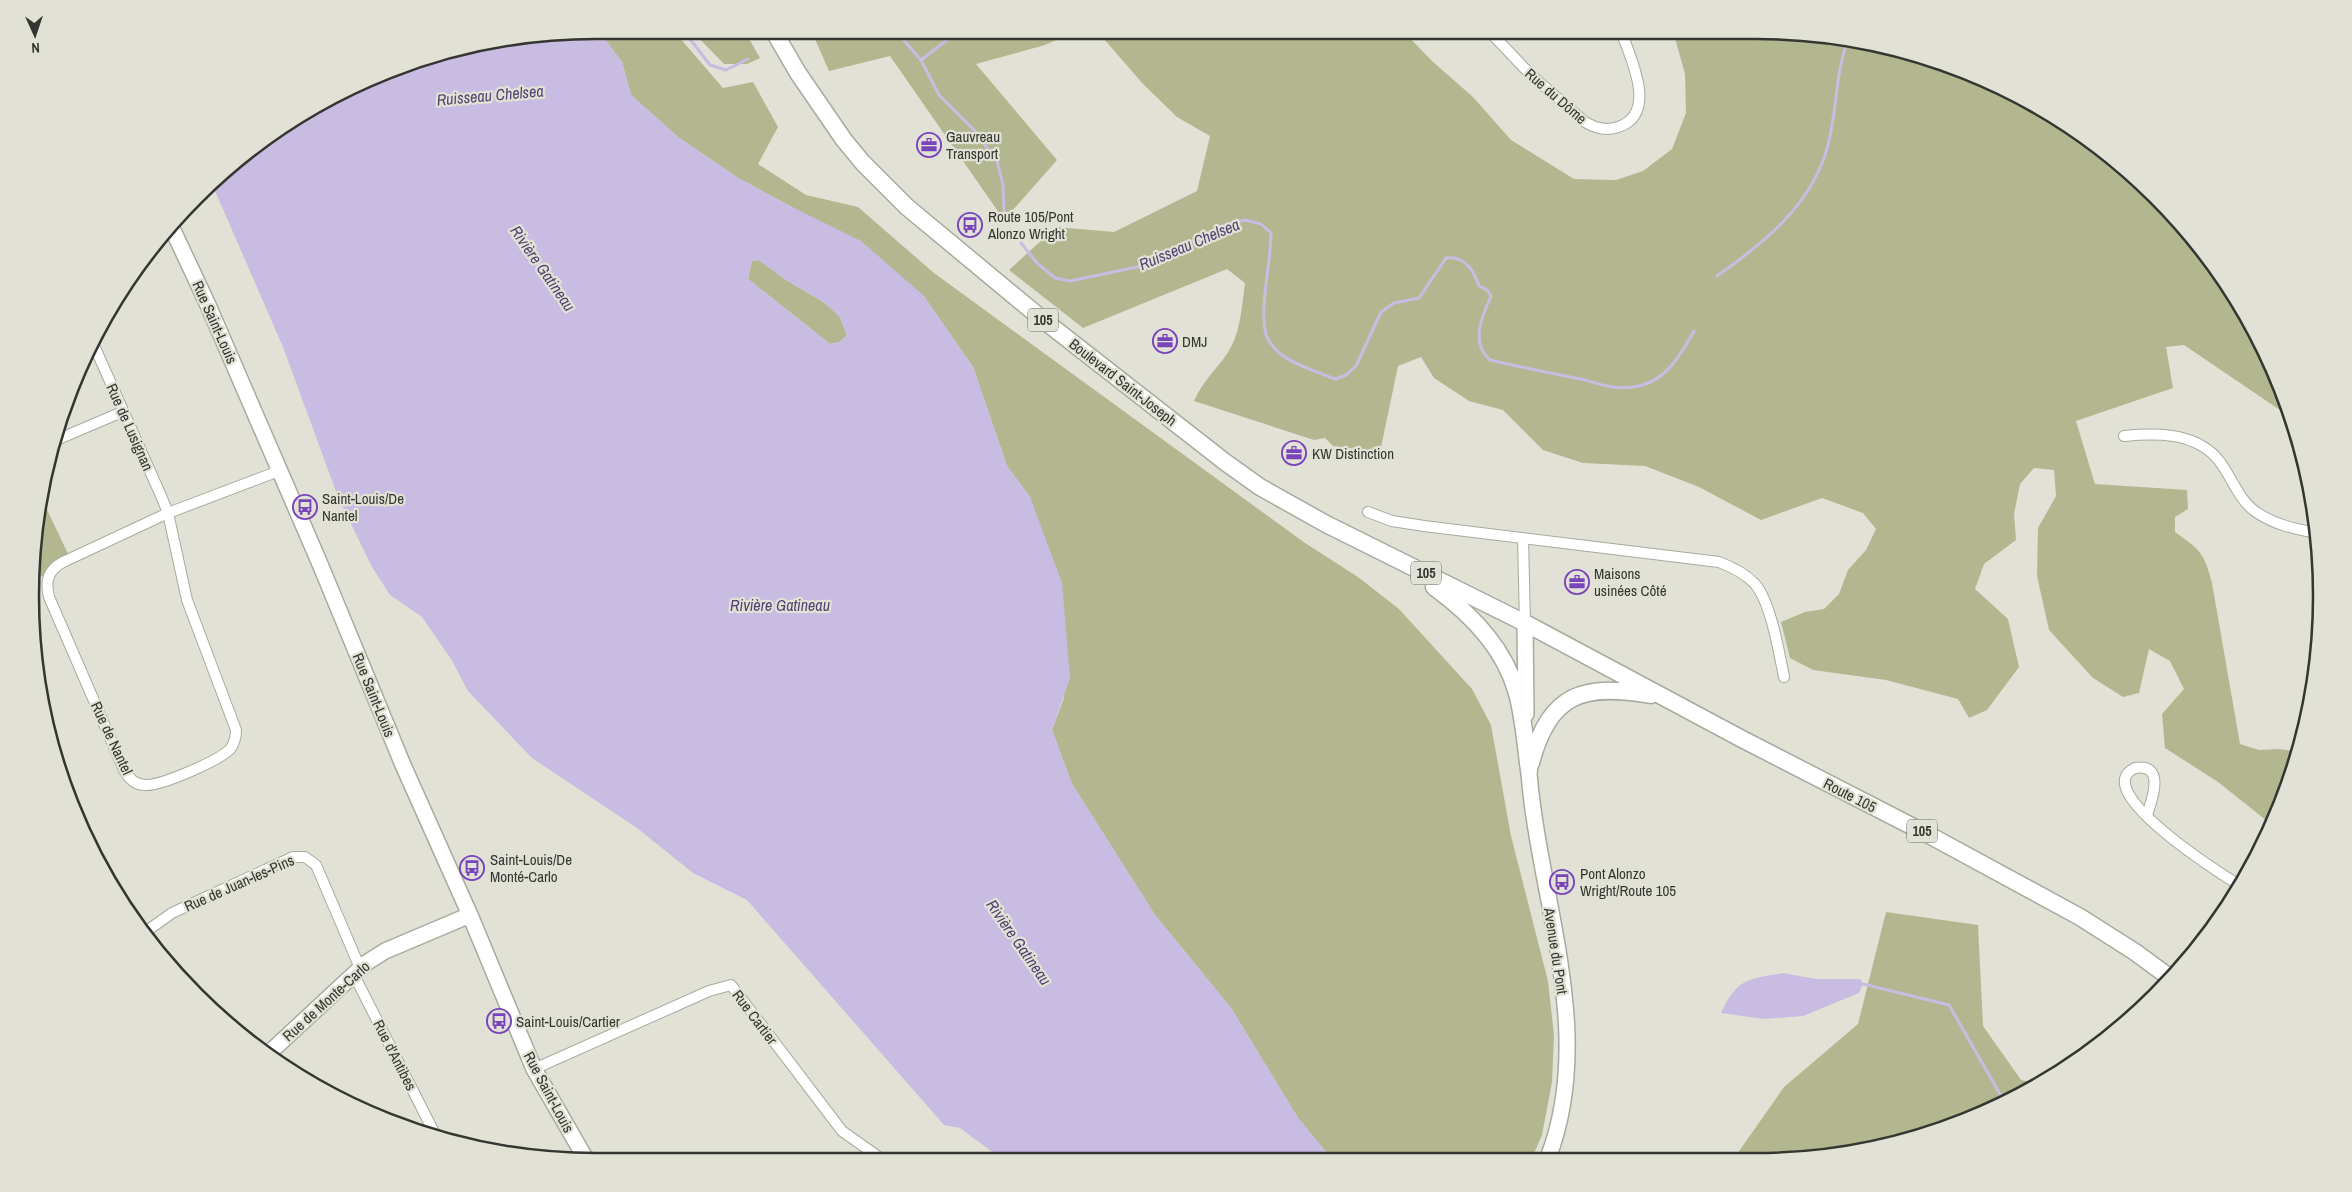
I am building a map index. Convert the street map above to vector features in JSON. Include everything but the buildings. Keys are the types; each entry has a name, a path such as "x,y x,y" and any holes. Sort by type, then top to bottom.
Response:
{"main road":[{"name":"Boulevard Saint-Joseph","path":"778,39 803,81 844,140 863,163 908,207 1042,319 1225,462 1260,487 1326,524 1525,623"},
{"name":"Rue Saint-Louis","path":"174,233 208,305 320,564 403,765 470,915 534,1069 582,1153"},
{"path":"1326,524 1450,598 1492,641 1510,672 1516,691 1529,770"},
{"name":"Route 105","path":"1525,623 1929,835 2080,917 2135,952 2165,974"},
{"name":"Avenue du Pont","path":"1525,623 1529,770 1538,842 1560,972 1568,1038 1566,1086 1561,1116 1550,1153"},
{"path":"1529,770 1537,739 1544,725 1553,713 1580,695 1607,689 1667,698"},
{"name":"Rue de Monte-Carlo","path":"273,1049 356,970 385,951 470,915"}],"street":[{"name":"Rue du Dôme","path":"1497,39 1537,80 1585,122 1602,129 1611,129 1627,123 1634,117 1640,101 1639,83 1624,39"},
{"name":"Rue de Lusignan","path":"96,350 168,514"},
{"path":"62,438 122,412"},
{"path":"2124,436 2150,433 2188,439 2215,456 2236,490 2255,511 2286,528 2309,532"},
{"name":"Rue de Nantel","path":"168,514 186,600 234,721 236,736 231,747 220,757 159,783 145,785 133,782 124,770 48,597 47,582 55,566 168,514 280,472"},
{"path":"1368,512 1392,521 1697,558 1718,562 1736,569 1756,585 1762,596 1773,626 1784,676"},
{"path":"1523,538 1525,623"},
{"path":"2147,815 2158,828 2235,881"},
{"name":"Rue de Juan-les-Pins","path":"150,929 183,908 293,857 300,856 316,865 356,970"},
{"name":"Rue d'Antibes","path":"356,970 432,1128"},
{"name":"Rue Cartier","path":"534,1069 709,991 731,986 842,1131 873,1153"}],"green space":[{"path":"605,39 681,39 723,88 753,82 778,127 758,164 806,195 858,207 934,273 1305,543 1358,577 1399,609 1472,689 1491,725 1511,836 1548,981 1554,1035 1552,1082 1542,1135 1534,1153 1327,1153 1298,1118 1231,1008 1155,915 1072,784 1052,730 1064,698 1030,497 1007,466 973,367 923,295 792,207 738,178 678,137 631,95 622,62"},
{"path":"700,39 749,39 760,58 747,64 724,64"},
{"path":"815,39 1058,39 1045,45 976,64 1057,160 1004,220 890,56 829,71"},
{"path":"1104,39 1411,39 1432,61 1473,97 1511,140 1574,179 1616,180 1643,171 1672,149 1686,113 1685,74 1675,39 1792,40 1865,49 1935,68 2002,96 2035,113 2066,133 2123,177 2150,202 2198,257 2239,317 2271,383 2282,411 2184,345 2166,347 2173,388 2076,421 2095,484 2187,490 2188,509 2175,517 2175,532 2196,548 2203,558 2209,573 2240,744 2259,750 2291,751 2284,775 2266,820 2218,782 2165,748 2162,714 2184,689 2170,661 2149,649 2139,693 2123,697 2093,678 2049,630 2037,576 2038,528 2056,496 2054,470 2034,468 2020,484 2014,514 2016,540 1984,564 1975,589 2008,619 2019,667 1987,710 1969,718 1958,699 1886,680 1813,670 1790,658 1781,622 1805,612 1824,609 1839,594 1848,570 1866,550 1876,529 1863,513 1822,498 1761,520 1699,487 1645,466 1583,463 1543,450 1503,410 1469,401 1434,378 1421,357 1398,366 1380,452 1333,446 1325,438 1314,440 1194,401 1231,347 1239,324 1245,283 1227,269 1083,328 1009,270 1056,227 1114,232 1197,191 1210,136 1177,117 1143,84"},
{"path":"759,260 786,280 825,303 840,317 847,335 840,342 830,344 748,279 752,261"},
{"path":"46,508 70,558 49,575 40,577"},
{"path":"1886,912 1978,925 1983,1026 2021,1080 2030,1082 1969,1111 1935,1124 1865,1143 1792,1152 1738,1153 1784,1087 1858,1024"}],"water":[{"name":"Rivière Gatineau","path":"605,39 622,62 631,95 678,137 738,178 861,241 923,295 973,367 1007,466 1030,497 1062,583 1070,678 1052,730 1072,784 1155,915 1231,1008 1298,1118 1327,1153 994,1153 960,1128 944,1125 747,900 693,873 637,828 532,758 468,691 451,659 422,617 390,595 372,567 338,497 283,347 215,190 257,154 286,133 317,113 383,81 417,68 487,49 560,40","holes":["759,260 786,280 825,303 840,317 847,335 840,342 830,344 748,279 752,261"]},
{"path":"1783,973 1816,979 1860,979 1863,984 1859,993 1803,1016 1764,1019 1721,1013 1733,993 1745,982"}],"waterway":[{"name":"Ruisseau Chelsea","path":"690,39 710,65 726,70 748,59"},
{"name":"Ruisseau Chelsea","path":"903,39 921,60 939,95 974,130 997,161 1003,185 1004,212"},
{"path":"921,60 948,39"},
{"name":"Ruisseau Chelsea","path":"1717,276 1769,236 1799,204 1811,186 1821,166 1828,145 1838,79 1846,46"},
{"name":"Ruisseau Chelsea","path":"1021,243 1037,263 1055,278 1070,281 1142,266 1222,226 1245,220 1261,224 1271,233 1264,311 1264,323 1268,339 1277,351 1285,357 1306,368 1335,379 1346,375 1356,366 1381,312 1394,303 1419,298 1446,258 1463,261 1471,269 1479,286 1487,290 1491,296 1481,321 1479,338 1480,346 1490,360 1609,386 1628,387 1653,381 1663,374 1680,355 1694,331"},
{"path":"1863,984 1949,1005 2001,1096"}],"place":[{"name":"Gauvreau Transport","path":"929,145"},
{"name":"Route 105/Pont Alonzo Wright","path":"970,225"},
{"name":"DMJ","path":"1165,341"},
{"name":"KW Distinction","path":"1294,453"},
{"name":"Saint-Louis/De Nantel","path":"305,507"},
{"name":"Maisons usinées Côté","path":"1577,582"},
{"name":"Saint-Louis/De Monté-Carlo","path":"472,868"},
{"name":"Pont Alonzo Wright/Route 105","path":"1562,882"},
{"name":"Saint-Louis/Cartier","path":"499,1021"}]}
